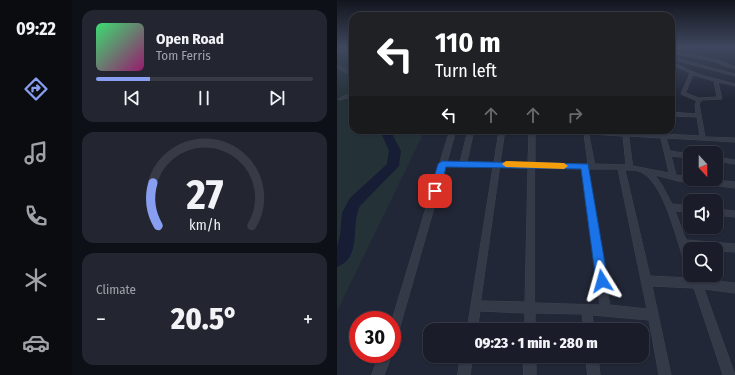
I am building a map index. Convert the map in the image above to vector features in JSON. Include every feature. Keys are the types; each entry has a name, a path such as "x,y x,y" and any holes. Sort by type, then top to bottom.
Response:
{"street":[{"path":"675,64 692,73 716,81 735,85"},
{"path":"695,64 735,75"},
{"path":"724,64 735,68"},
{"path":"337,66 349,73"},
{"path":"692,73 683,94 700,100 720,98 716,81"},
{"path":"343,106 338,98 349,95"},
{"path":"700,100 697,104 703,139"},
{"path":"675,114 699,116"},
{"path":"400,311 452,134"},
{"path":"463,164 470,134"},
{"path":"472,323 501,134"},
{"path":"530,323 532,134"},
{"path":"586,134 607,310"},
{"path":"625,134 625,168 665,375"},
{"path":"673,177 667,153 666,134 703,139 735,140"},
{"path":"667,153 683,155"},
{"path":"723,160 735,162"},
{"path":"442,164 589,166 625,168 645,170 673,177 735,186"},
{"path":"645,170 657,183 670,207 683,244"},
{"path":"670,207 683,208"},
{"path":"723,213 735,214"},
{"path":"723,247 735,248"},
{"path":"646,281 683,279"},
{"path":"696,282 729,375"},
{"path":"708,282 735,288"},
{"path":"475,306 607,310 653,315"},
{"path":"586,310 588,323"},
{"path":"378,375 383,363"},
{"path":"464,375 466,363"},
{"path":"530,363 530,375"},
{"path":"593,363 594,375"}],"shaded area":[{"path":"337,64 349,64 349,134 423,134 337,311"}],"waterway":[{"path":"337,259 345,249 348,236 349,213 355,202 393,166 395,151 387,134"}],"slow traffic":[{"path":"506,164 564,166"}],"route":[{"path":"435,191 442,164 585,166 602,281"}]}
